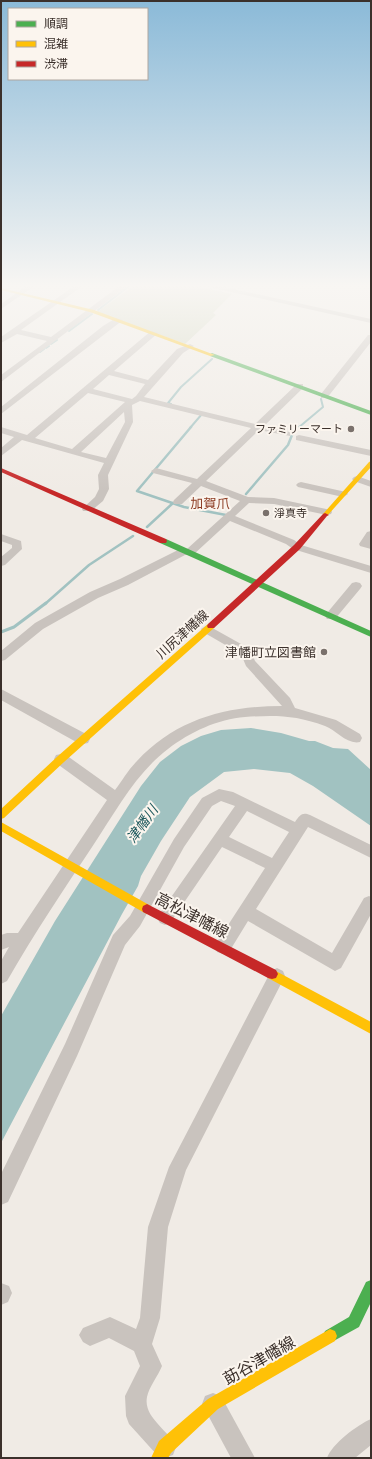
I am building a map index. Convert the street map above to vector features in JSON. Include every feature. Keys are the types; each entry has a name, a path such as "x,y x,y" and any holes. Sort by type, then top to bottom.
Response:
{"street":[{"path":"1,379 32,355"},
{"path":"1,411 72,355"},
{"path":"1,453 24,438 87,390 127,355"},
{"path":"74,453 133,401 176,355"},
{"path":"215,355 371,413"},
{"path":"324,396 355,355"},
{"path":"1,367 12,370"},
{"path":"107,372 150,383"},
{"path":"178,502 300,386"},
{"path":"87,390 133,401 258,426 287,434"},
{"path":"87,509 99,499 104,489 103,475 130,422 133,401"},
{"path":"1,430 74,453 110,462"},
{"path":"299,438 371,453"},
{"name":"川尻津幡線","path":"1,815 83,739 260,583 297,547 371,463"},
{"path":"1,470 87,509 260,583 371,634"},
{"path":"156,471 199,482 247,500 274,502 327,512"},
{"path":"357,479 371,484"},
{"path":"301,485 343,494"},
{"path":"1,657 39,626 94,595 186,552 247,500"},
{"path":"228,517 290,542 297,547 371,570"},
{"path":"371,534 364,544 371,546"},
{"path":"1,537 17,543 17,549 1,563"},
{"path":"331,616 356,586"},
{"path":"207,629 246,652 250,663 286,701 290,711"},
{"path":"1,694 83,739"},
{"path":"1,976 22,940 76,868 116,799 141,765 163,745 187,730 204,722 236,712 290,711 331,723 355,738"},
{"path":"61,759 116,799"},
{"path":"1,1194 71,1050 119,940 135,921 141,906 179,842 207,802 219,795 228,796 298,830"},
{"path":"165,918 244,804"},
{"path":"223,947 305,819 371,852"},
{"name":"高松津幡線","path":"1,826 141,906 223,947 371,1028"},
{"path":"220,838 275,866"},
{"path":"246,912 335,963 369,903 371,904"},
{"path":"1,943 7,940 22,940"},
{"path":"141,1344 150,1318 158,1227 178,1166 277,976"},
{"name":"莇谷津幡線","path":"162,1452 213,1404 354,1322 371,1287"},
{"path":"90,1335 110,1327 141,1344 151,1366 136,1396 137,1416 162,1452"},
{"path":"213,1404 244,1458"},
{"path":"338,1458 371,1430"}],"water":[{"name":"津幡川","path":"251,728 315,741 333,748 348,749 371,770 371,826 313,786 290,773 254,769 224,772 190,797 161,841 141,876 138,886 1,1143 1,1016 55,921 141,786 160,762 181,746 201,736 221,730"}],"waterway":[{"path":"171,404 168,403 181,387 212,359"},
{"path":"298,428 323,407 321,399"},
{"path":"190,428 202,414"},
{"path":"173,503 137,491 191,427"},
{"path":"246,494 288,445 292,435 298,427"},
{"path":"147,527 173,503"},
{"path":"173,503 184,507 226,515"},
{"path":"45,604 89,565 133,536"},
{"path":"1,632 14,627 46,603"}],"traffic: fast":[{"path":"212,355 371,413"},
{"path":"163,541 371,634"},
{"path":"330,1336 354,1322 371,1287"}],"traffic: slow":[{"path":"325,515 371,463"},
{"path":"1,815 61,759 211,626"},
{"path":"1,826 147,909"},
{"path":"272,974 371,1028"},
{"path":"159,1458 165,1447 213,1404 330,1336"}],"traffic: jam":[{"path":"1,470 163,541"},
{"path":"211,626 297,547 325,515"},
{"path":"147,909 272,974"}],"place":[{"name":"ファミリーマート","path":"351,429"},
{"name":"淨真寺","path":"266,513"},
{"name":"津幡町立図書館","path":"324,652"}],"district":[{"name":"加賀爪","path":"210,503"}]}
